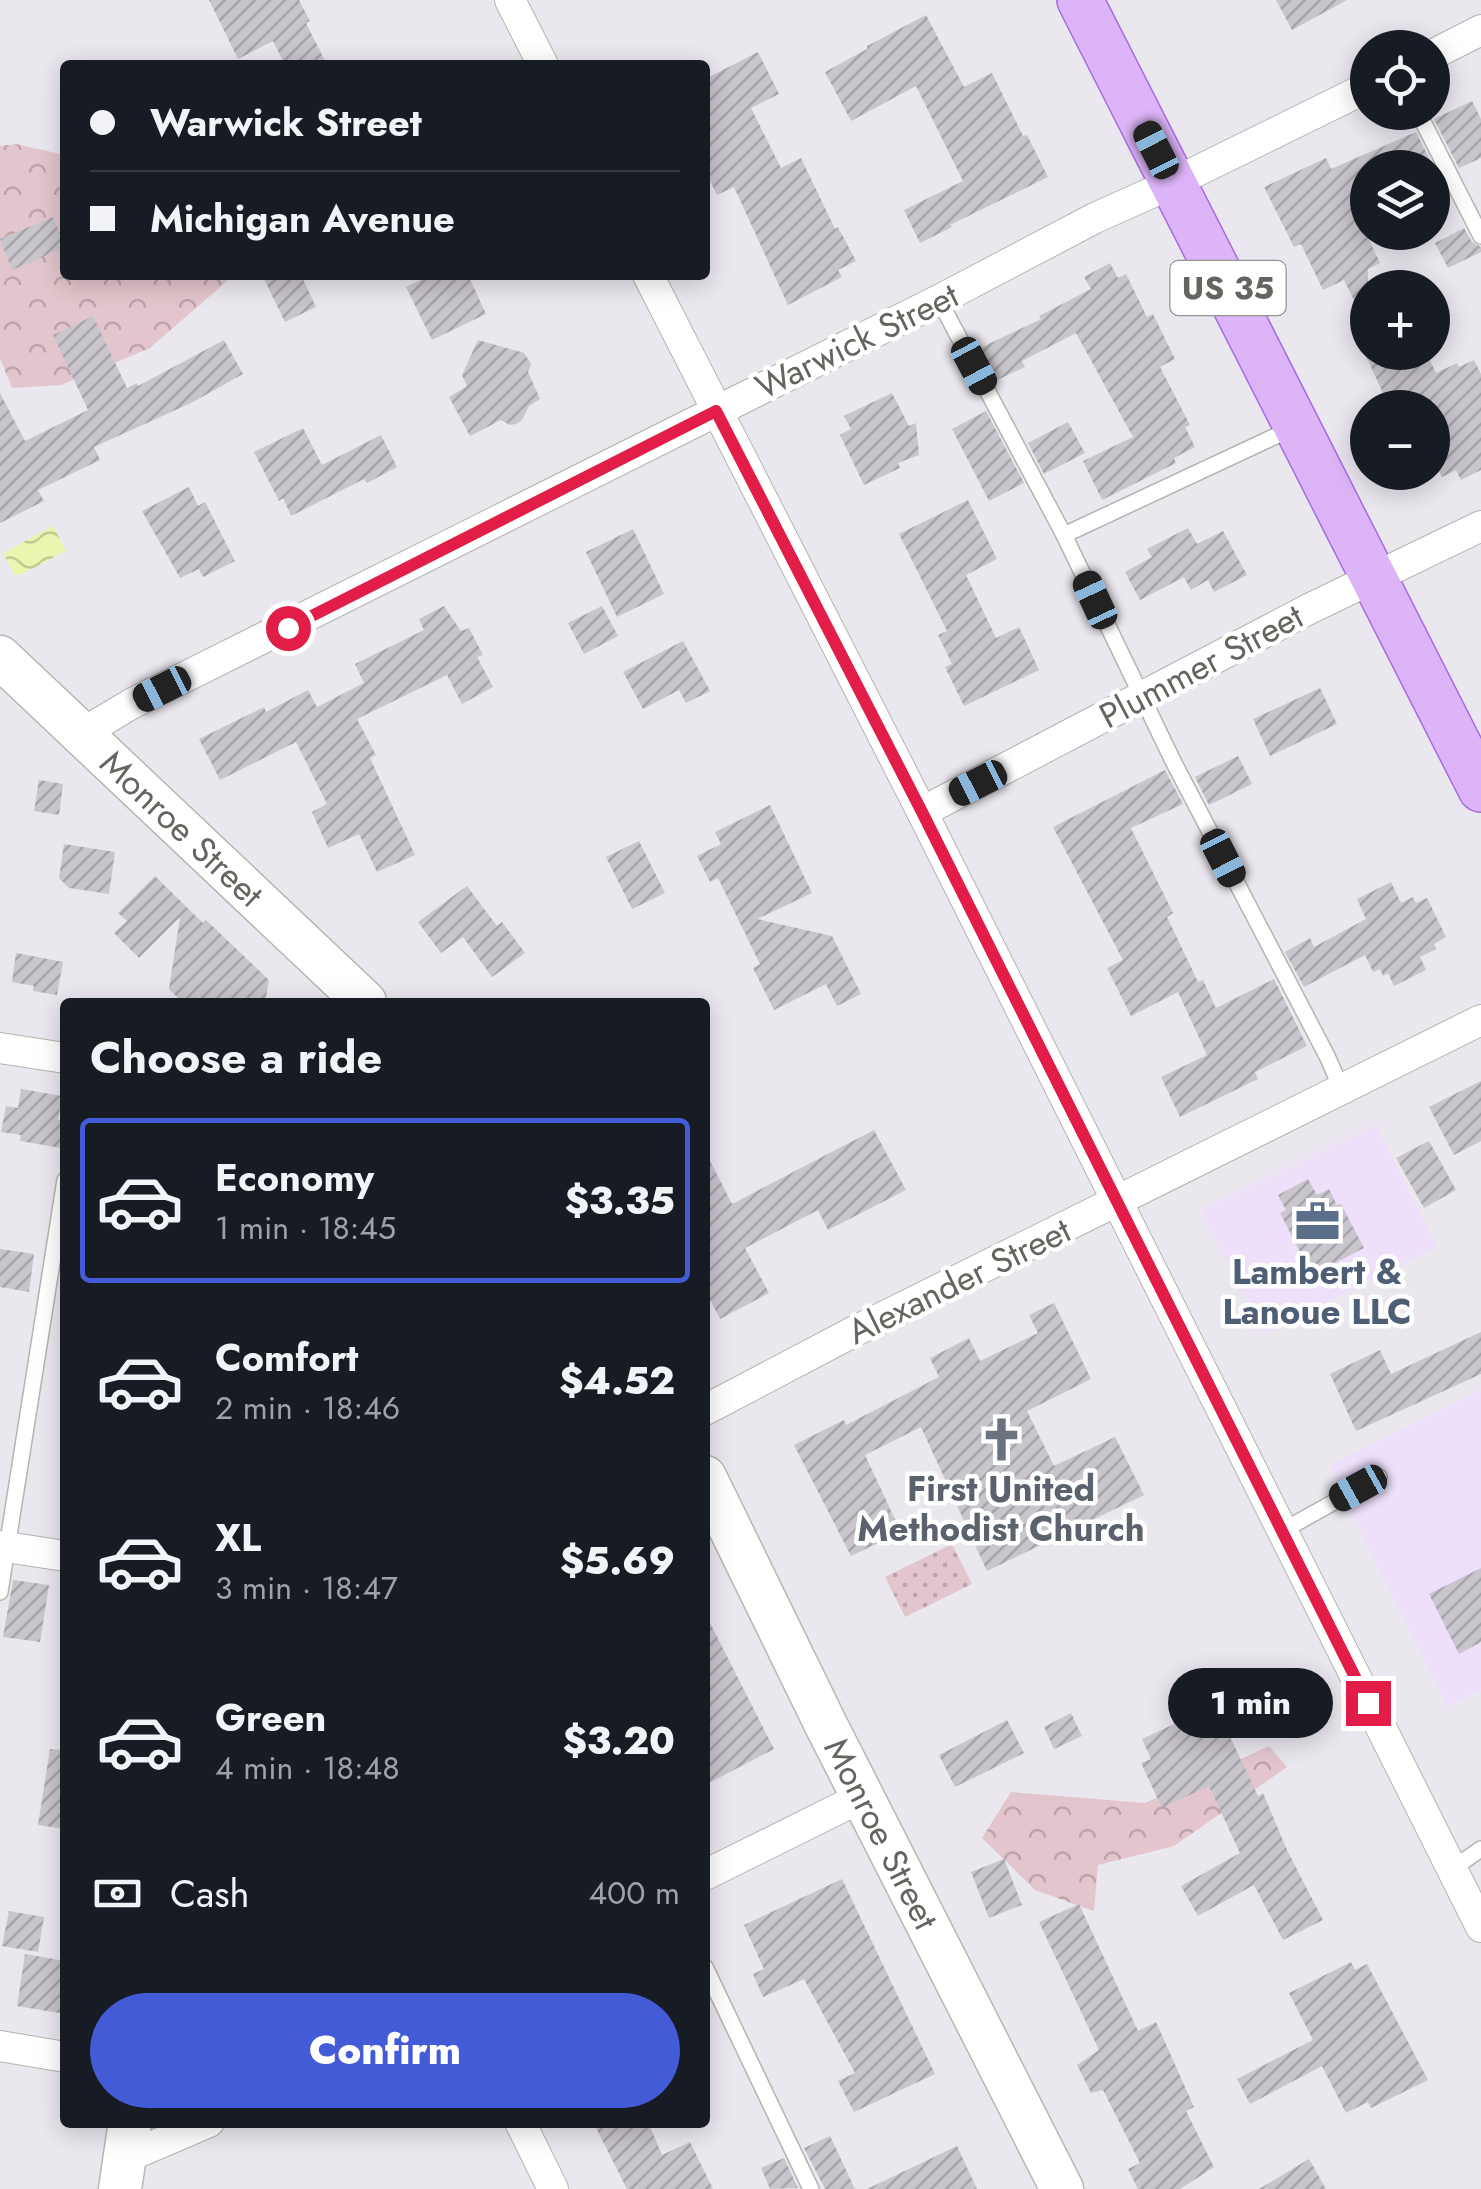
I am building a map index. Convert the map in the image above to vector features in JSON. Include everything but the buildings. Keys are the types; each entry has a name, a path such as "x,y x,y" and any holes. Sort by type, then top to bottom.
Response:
{"main road":[{"name":"US 35","path":"1080,0 1481,789"},
{"name":"Monroe Street","path":"0,657 361,998"},
{"name":"Monroe Street","path":"710,1487 862,1797 1062,2189"}],"street":[{"path":"510,0 540,60"},
{"path":"1450,46 1481,30"},
{"name":"Warwick Street","path":"82,734 132,704 940,300 1095,218 1350,96"},
{"path":"650,280 1481,1927"},
{"name":"Plummer Street","path":"922,812 1481,526"},
{"name":"Alexander Street","path":"710,1407 855,1331 1481,1020"},
{"path":"0,1048 60,1057"},
{"path":"4,1546 60,1555"},
{"path":"710,1873 862,1797"},
{"path":"0,2046 60,2056"},
{"path":"125,2157 195,2128"},
{"path":"523,2128 553,2189"}],"lane":[{"path":"1427,130 1481,236"},
{"path":"940,300 1064,535 1142,698 1342,1090"},
{"path":"1064,535 1298,425"},
{"path":"0,1592 4,1546 60,1210"},
{"path":"1282,1531 1379,1478"},
{"path":"1452,1869 1481,1849"},
{"path":"710,1977 811,2189"}],"shaded area":[{"path":"1376,1124 1437,1247 1440,1246 1263,1334 1201,1211"},
{"path":"1481,1391 1481,1690 1448,1707 1329,1466"}],"green space":[{"path":"16,144 60,154 60,280 228,280 150,348 61,385 12,388 0,358 0,146"},
{"path":"952,1544 972,1584 905,1617 885,1577"},
{"path":"1269,1746 1287,1767 1174,1846 1098,1865 1094,1911 1035,1890 982,1838 1011,1792 1145,1803"}],"water":[{"path":"53,526 66,551 20,575 14,574 3,553"}],"place":[{"name":"Lambert & Lanoue LLC","path":"1317,1222"},
{"name":"First United Methodist Church","path":"1001,1439"}],"route":[{"path":"288,628 716,411 922,812 1368,1703"}]}
